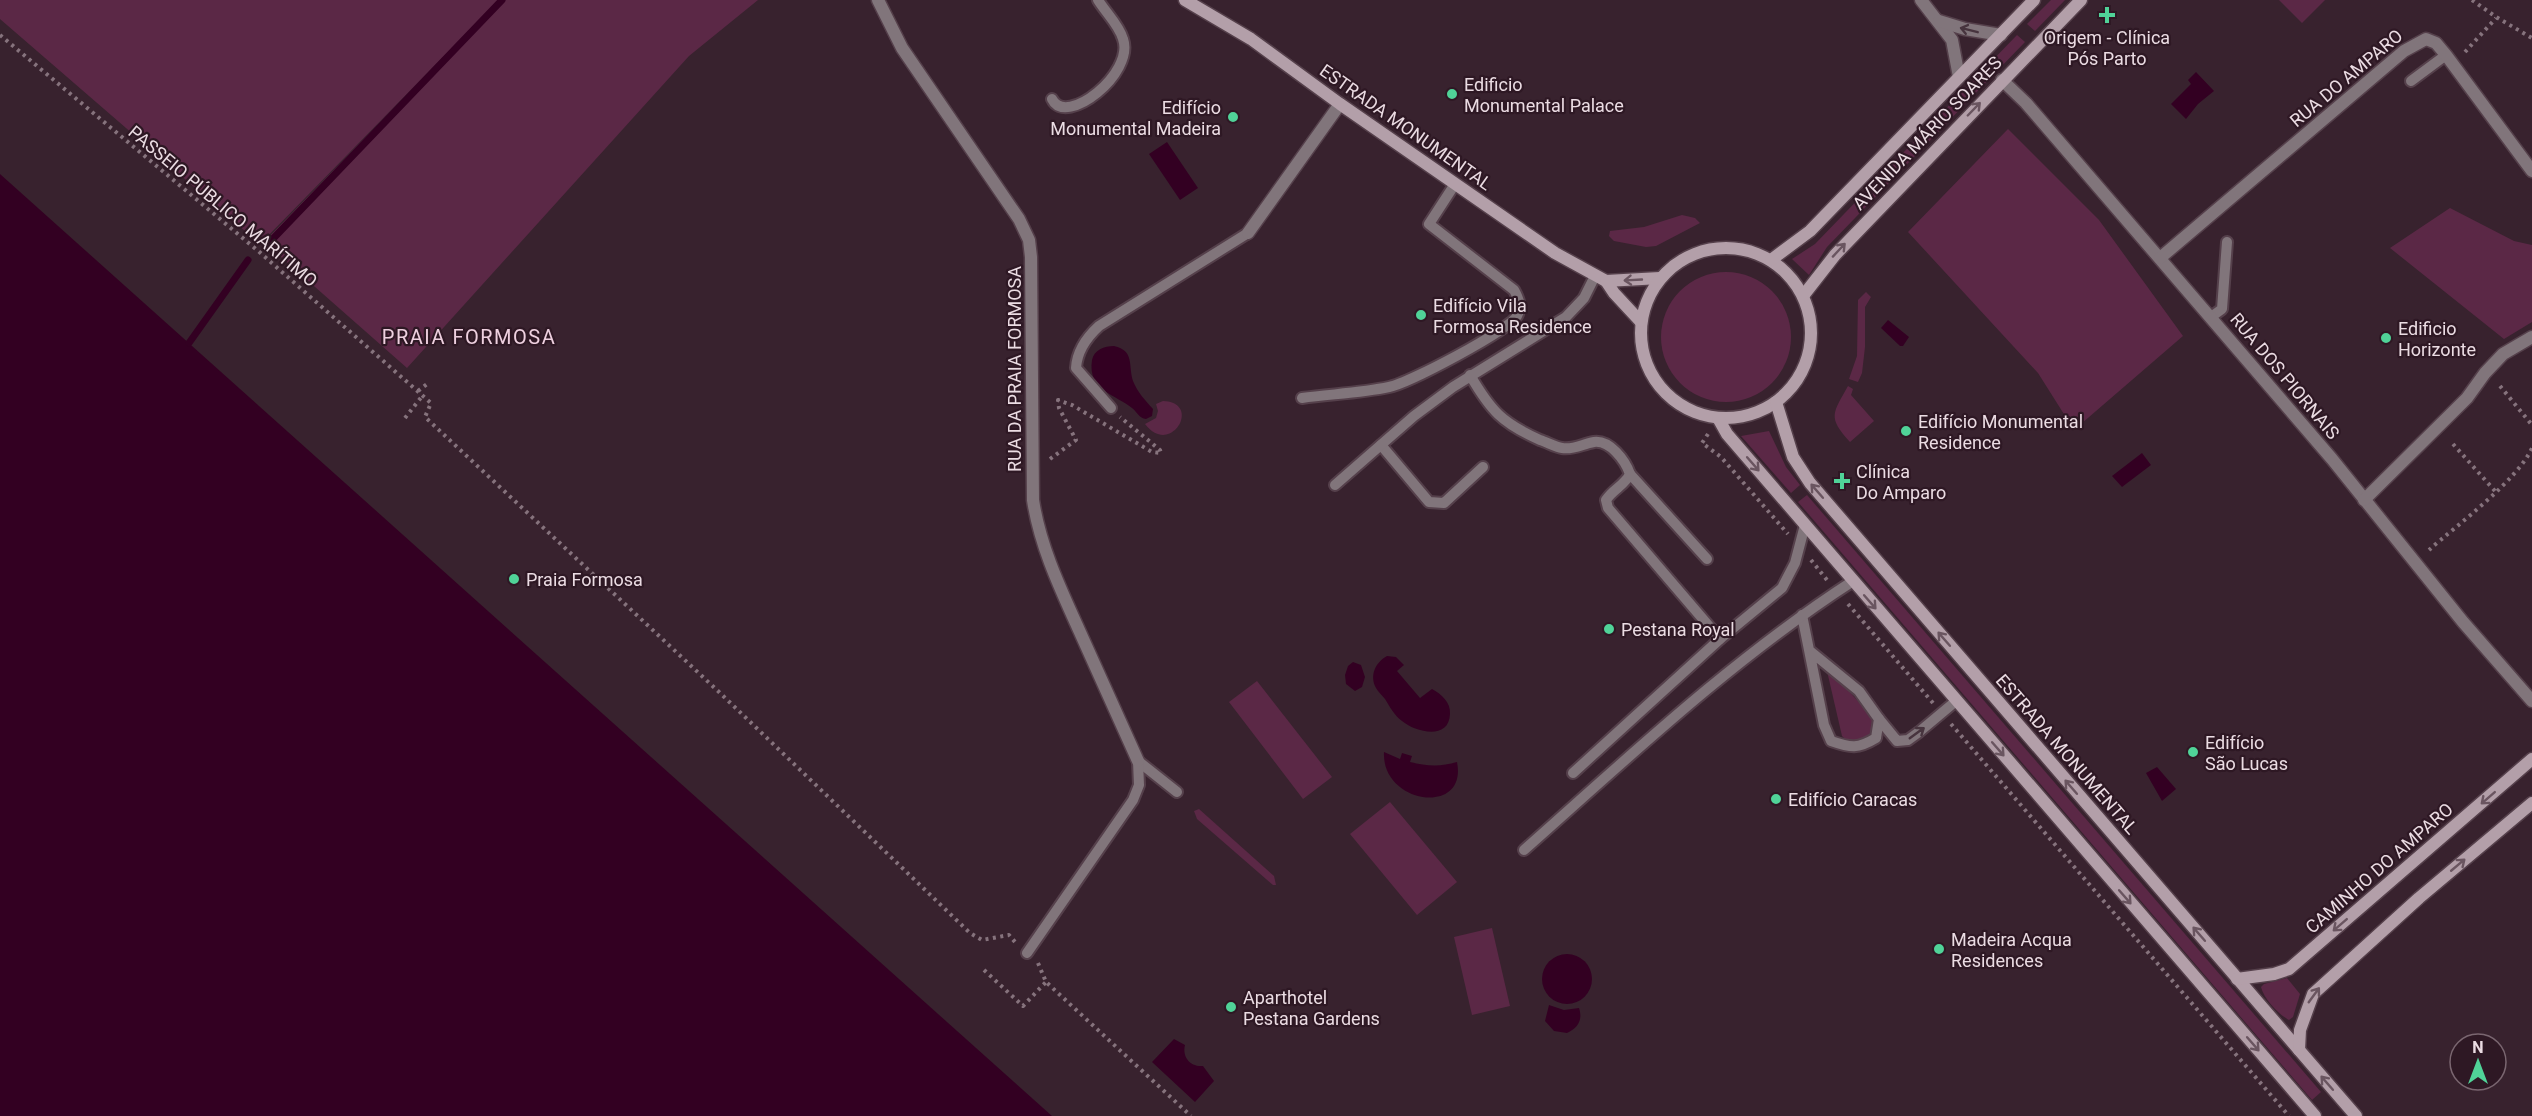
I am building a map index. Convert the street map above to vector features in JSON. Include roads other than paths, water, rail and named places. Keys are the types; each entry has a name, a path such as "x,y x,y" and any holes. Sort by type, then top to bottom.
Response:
{"main road":[{"name":"ESTRADA MONUMENTAL","path":"1185,0 1251,39 1340,104 1555,253 1601,278 1641,321"},
{"name":"AVENIDA MÁRIO SOARES","path":"1771,260 1810,231 2034,0"},
{"name":"AVENIDA MÁRIO SOARES","path":"1803,296 1835,255 2081,0"},
{"path":"1724,248 1748,250 1771,260 1785,271 1803,296 1810,320 1811,338 1808,357 1801,374 1790,390 1776,402 1758,412 1738,417 1718,418 1695,413 1675,402 1658,386 1646,366 1641,344 1641,321 1647,298 1660,278 1678,262 1700,251 1724,248"},
{"path":"1601,278 1660,278"},
{"name":"ESTRADA MONUMENTAL","path":"1776,402 1793,457 1810,483 2356,1116"},
{"path":"1718,418 1727,434 1852,581 2315,1116"},
{"name":"CAMINHO DO AMPARO","path":"2237,979 2274,974 2289,969 2531,762"},
{"path":"2299,1050 2300,1030 2313,994 2419,898 2532,803"}],"street":[{"name":"RUA DA PRAIA FORMOSA","path":"878,0 902,48 1019,219 1029,240 1032,293 1033,500 1036,522 1041,542 1061,590 1138,761"},
{"path":"1921,0 1952,40 1959,77"},
{"path":"1939,21 1973,31 2001,35"},
{"name":"RUA DO AMPARO","path":"2160,258 2404,51 2426,39 2436,43 2446,55 2532,171"},
{"name":"RUA DOS PIORNAIS","path":"2002,80 2026,103 2211,317 2532,702"},
{"path":"1248,233 1340,104"},
{"path":"2364,500 2467,398 2485,373 2503,354 2532,337"}],"lane":[{"path":"1052,99 1054,104 1061,107 1072,107 1094,95 1113,79 1120,66 1125,53 1124,40 1098,0"},
{"path":"2411,81 2446,55"},
{"path":"1302,398 1390,387 1416,377 1504,328 1518,315 1520,307 1514,290 1429,224 1455,184"},
{"path":"1111,408 1076,368 1077,357 1090,335 1099,326 1248,233"},
{"path":"2211,317 2222,309 2228,242"},
{"path":"1335,485 1414,416 1470,375 1566,317 1601,278"},
{"path":"1470,375 1486,402 1514,428 1561,448 1579,448 1595,442 1610,445 1627,466 1630,474 1707,559"},
{"path":"1381,445 1429,502 1444,503 1483,468"},
{"path":"1630,474 1627,481 1611,492 1606,500 1608,508 1720,639"},
{"path":"1573,773 1720,639 1782,588 1800,548 1806,525"},
{"path":"1524,850 1696,698 1802,615 1852,581"},
{"path":"1802,615 1824,725 1831,741 1844,746 1861,747 1876,738 1879,719"},
{"path":"1809,651 1859,691 1897,741 1908,740 1956,700"},
{"path":"1138,761 1177,792"},
{"path":"1027,953 1133,800 1139,785 1138,761"}],"waterway":[{"path":"267,245 502,0"},
{"path":"189,343 248,260"}],"place":[{"name":"Origem - Clínica Pós Parto","path":"2107,15"},
{"name":"Edificio Monumental Palace","path":"1452,94"},
{"name":"Edifício Monumental Madeira","path":"1233,117"},
{"name":"Edifício Vila Formosa Residence","path":"1421,315"},
{"name":"Edificio Horizonte","path":"2386,338"},
{"name":"Edifício Monumental Residence","path":"1906,431"},
{"name":"Clínica Do Amparo","path":"1842,481"},
{"name":"Praia Formosa","path":"514,579"},
{"name":"Pestana Royal","path":"1609,629"},
{"name":"Edifício São Lucas","path":"2193,752"},
{"name":"Edifício Caracas","path":"1776,799"},
{"name":"Madeira Acqua Residences","path":"1939,949"},
{"name":"Aparthotel Pestana Gardens","path":"1231,1007"}],"district":[{"name":"PRAIA FORMOSA","path":"469,337"}]}
